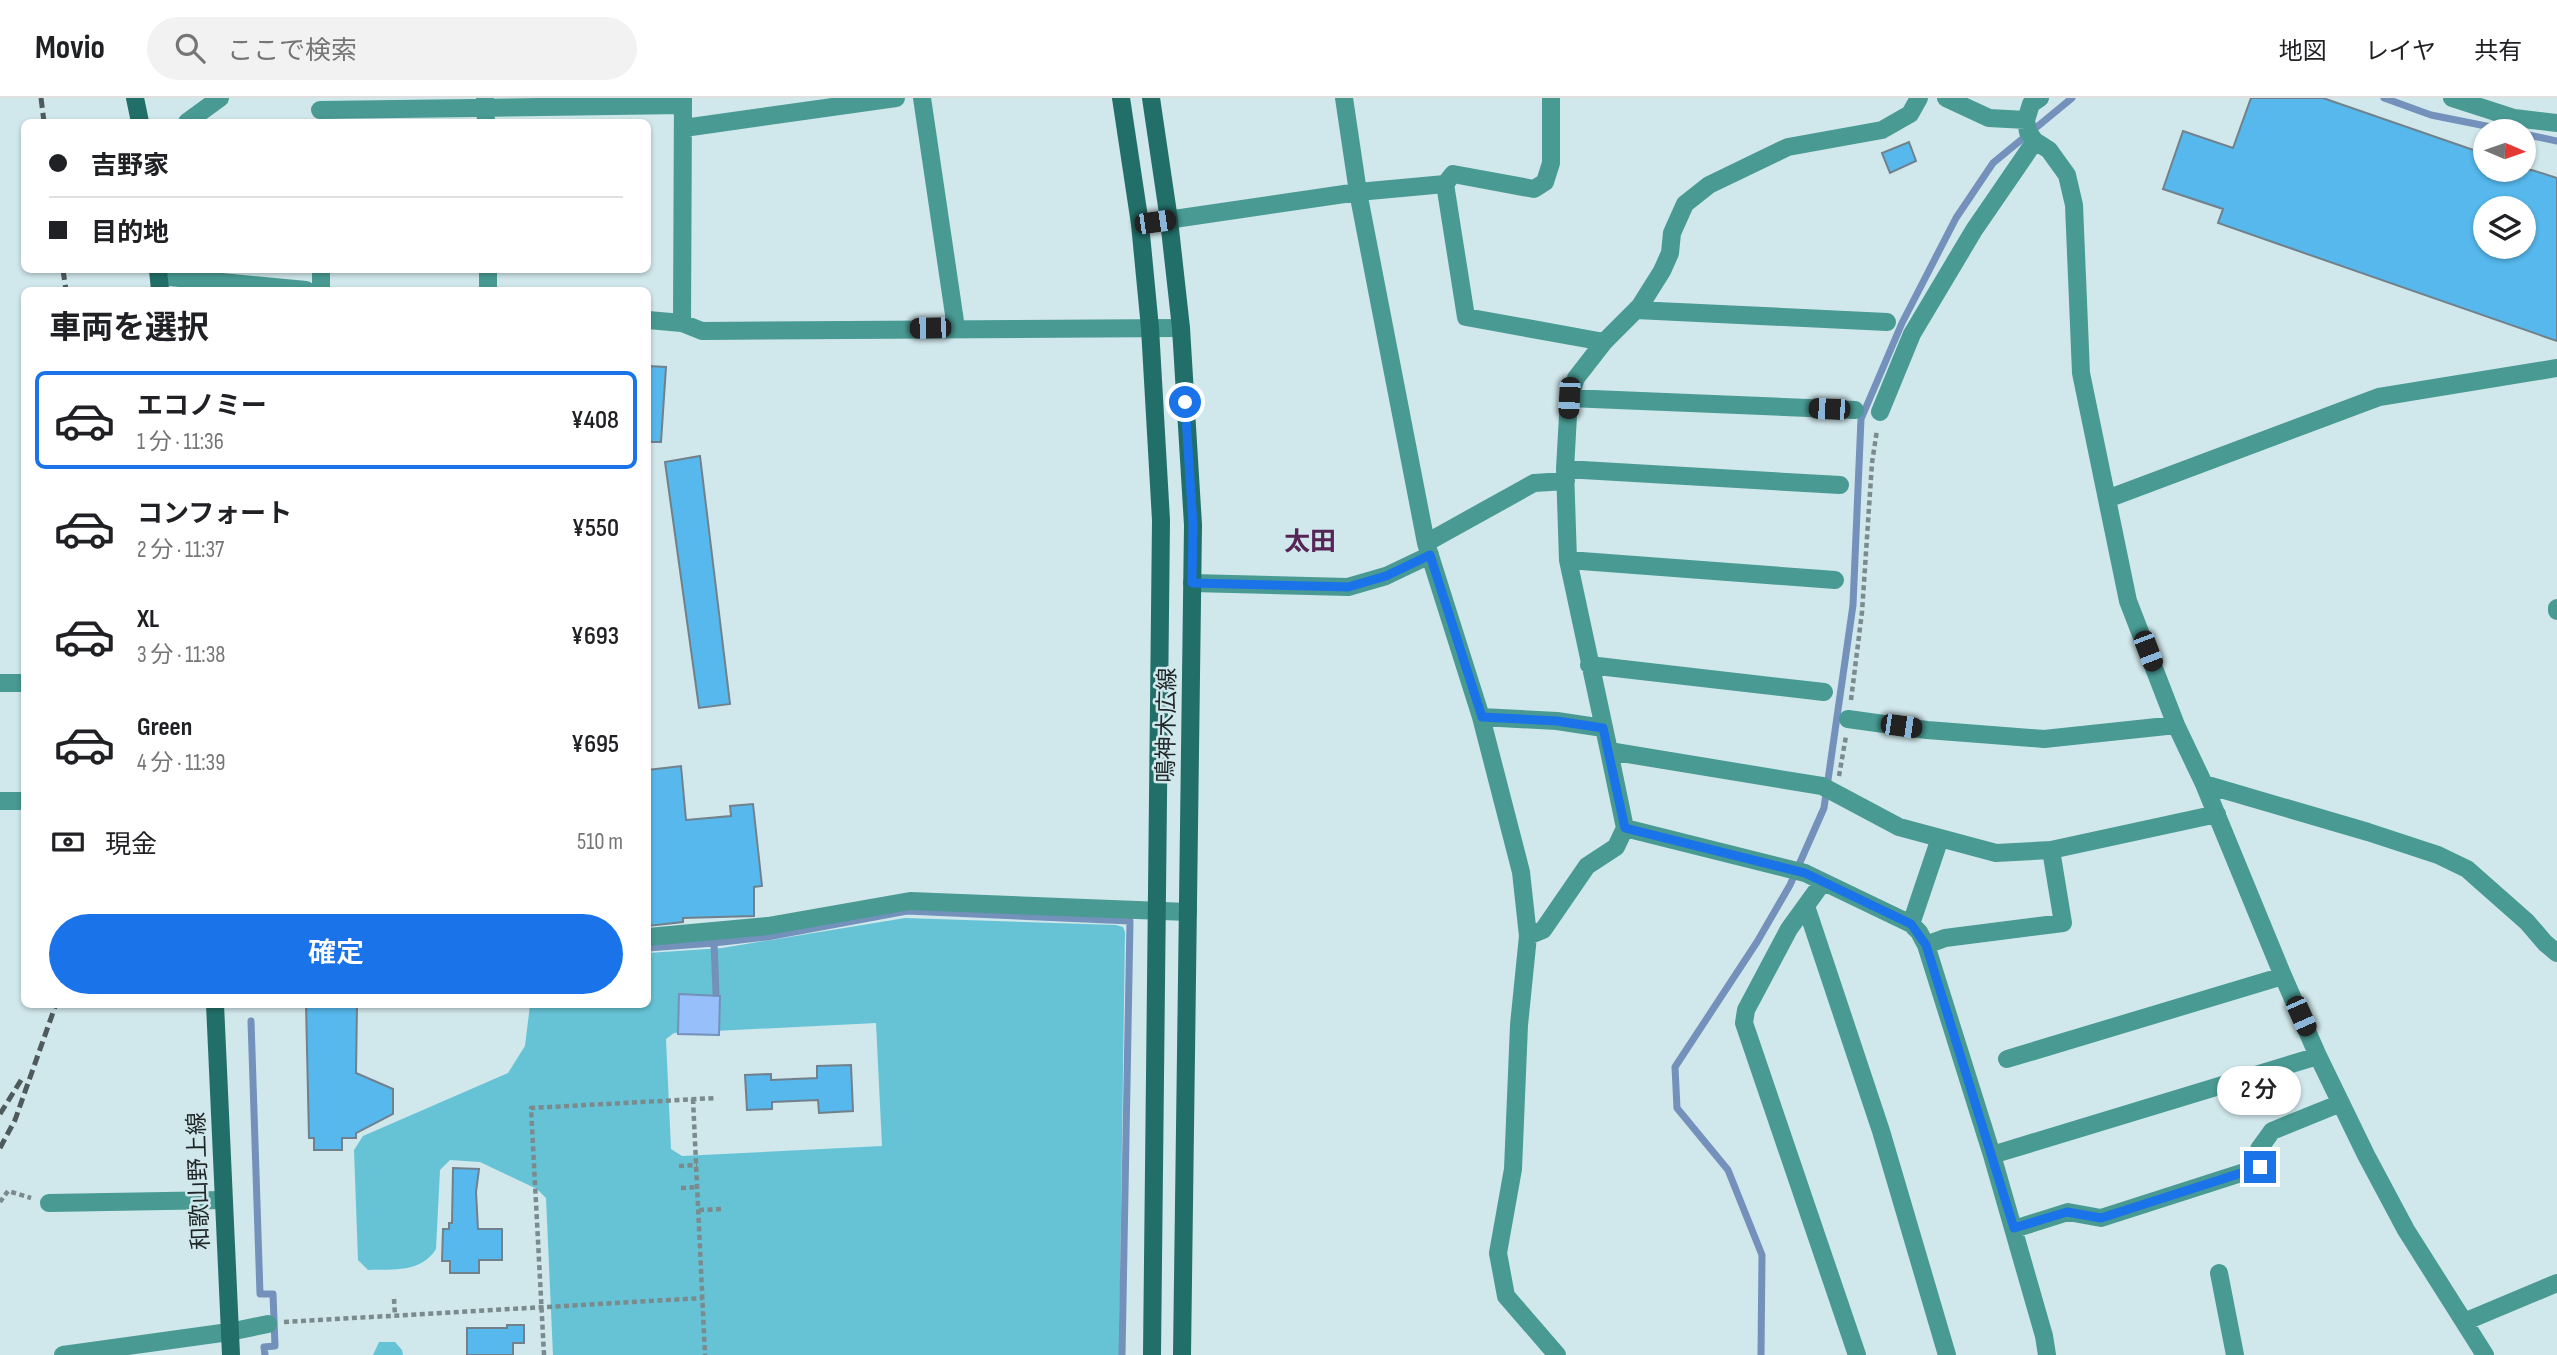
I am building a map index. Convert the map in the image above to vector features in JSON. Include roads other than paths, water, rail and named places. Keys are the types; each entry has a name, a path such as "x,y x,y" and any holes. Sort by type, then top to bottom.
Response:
{"main road":[{"path":"135,98 139,119"},
{"name":"鳴神木広線","path":"1121,98 1140,224 1150,328 1161,520 1152,1355"},
{"name":"鳴神木広線","path":"1151,98 1181,328 1193,525 1182,1355"},
{"name":"和歌山野上線","path":"215,1008 231,1355"}],"street":[{"path":"191,119 220,98"},
{"path":"684,128 896,98"},
{"path":"922,98 956,328"},
{"path":"1344,98 1358,192 1428,549 1482,717 1521,872 1528,936 1519,1025 1513,1169 1498,1253 1506,1296 1558,1355"},
{"path":"1140,224 1358,192 1446,184 1454,174 1534,189 1545,182 1551,163 1551,98"},
{"path":"1528,936 1543,930 1587,866 1616,847 1625,828 1568,560 1566,475 1569,398 1584,365 1636,310 1670,253 1672,233 1685,204 1709,185 1788,146 1882,130 1910,114 1919,98"},
{"path":"1946,98 1989,118 2026,120"},
{"path":"2040,98 2031,104 2026,120 2028,132 2035,141 2049,149 2067,174 2074,205 2081,373 2129,601 2176,726 2217,814 2318,1056 2406,1230 2485,1355"},
{"path":"2452,98 2514,118 2557,123"},
{"path":"319,110 486,109 683,102 682,323"},
{"path":"1880,412 1912,334 1975,230 2035,141"},
{"path":"1446,184 1466,317 1604,342"},
{"path":"159,279 266,287"},
{"path":"1636,310 1887,322"},
{"path":"651,320 682,323 702,331 1181,328"},
{"path":"2107,499 2379,397 2557,368"},
{"path":"1569,398 1855,410"},
{"path":"1192,583 1348,587 1386,576 1534,483 1566,475 1840,485"},
{"path":"1568,560 1835,580"},
{"path":"1589,665 1824,692"},
{"path":"0,683 21,683"},
{"path":"1482,717 1557,721 1603,728"},
{"path":"1848,719 1927,730 2044,738 2176,726"},
{"path":"1609,751 1822,786 1899,827 1996,853 2051,850 2217,814"},
{"path":"2204,784 2438,855 2467,869 2527,922 2557,953"},
{"path":"0,801 21,801"},
{"path":"1625,828 1805,873 1911,924 1926,945 2014,1228 2045,1336 2047,1355"},
{"path":"1911,924 1940,838"},
{"path":"1926,945 1945,938 2063,923 2051,850"},
{"path":"1822,882 1789,929 1746,1010 1744,1023 1857,1355"},
{"path":"651,937 768,926 910,901 1188,912"},
{"path":"1805,906 1881,1131 1947,1355"},
{"path":"2007,1059 2283,976"},
{"path":"1992,1155 2318,1056"},
{"path":"2014,1228 2067,1212 2101,1218 2260,1167 2259,1149 2272,1132 2341,1103"},
{"path":"49,1203 223,1200"},
{"path":"2219,1273 2235,1355"},
{"path":"2464,1322 2557,1283"},
{"path":"63,1355 275,1323"}],"waterway":[{"path":"1761,1355 1762,1255 1728,1170 1677,1108 1675,1067 1757,942 1790,885 1824,808 1853,605 1861,419 1902,323 1956,218 1993,163 2072,98"},
{"path":"2384,98 2431,115 2473,123"},
{"path":"2536,137 2557,141"},
{"path":"714,943 767,937 907,911 1130,921 1122,1355"},
{"path":"651,948 714,943 716,993"},
{"path":"251,1021 260,1294 273,1294 275,1346 264,1347 265,1355"}],"railway":[{"path":"41,98 44,119"},
{"path":"63,273 66,287"},
{"path":"0,1148 15,1120 55,1008"},
{"path":"0,1114 23,1077"}],"district":[{"name":"太田","path":"1310,541"}]}
